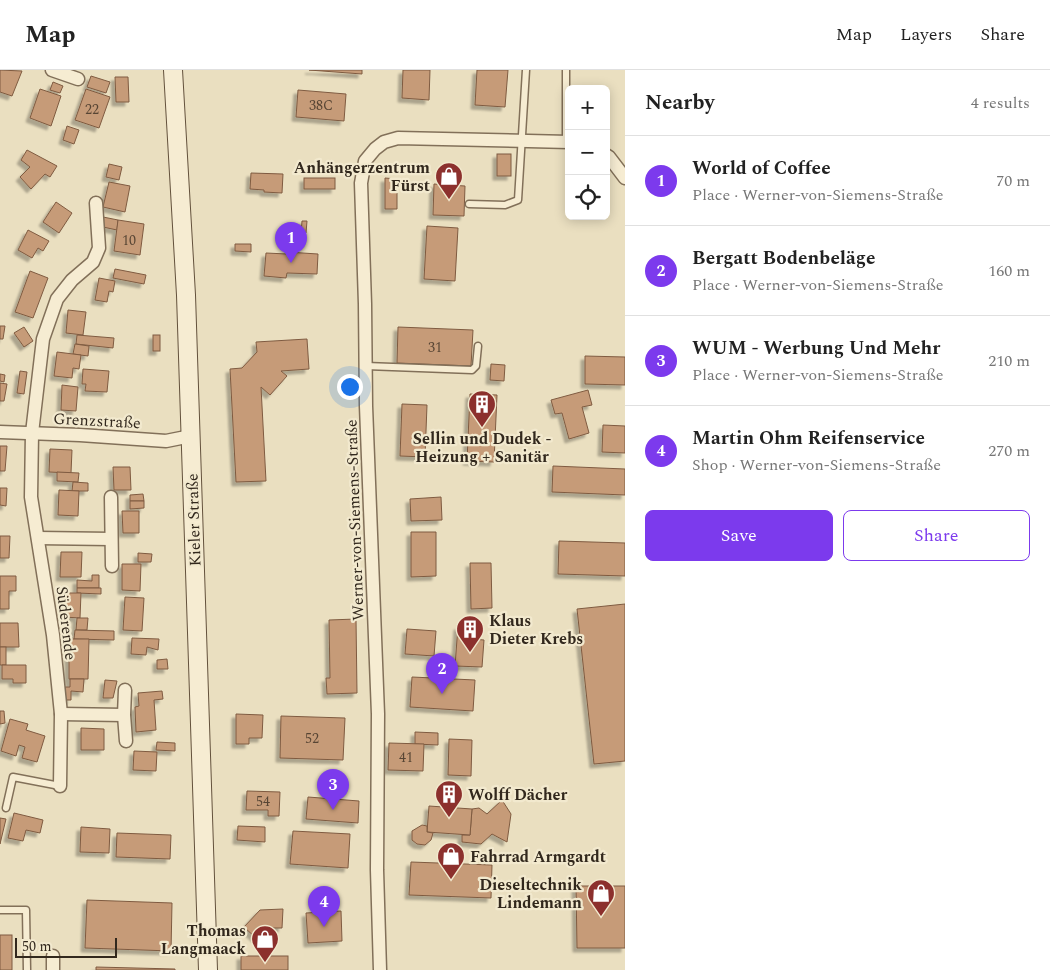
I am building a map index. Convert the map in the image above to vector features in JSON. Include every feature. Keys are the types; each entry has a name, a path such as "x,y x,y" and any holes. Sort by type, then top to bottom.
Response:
{"street":[{"path":"52,70 78,80"},
{"name":"Kieler Straße","path":"173,70 186,295 208,970"},
{"name":"Werner-von-Siemens-Straße","path":"380,970 376,870 378,714 361,183 366,161 375,149 384,142 398,138 565,142"},
{"path":"610,157 625,178"},
{"name":"Süderende","path":"60,786 61,714 53,635 31,497 32,433 43,339 57,299 72,280 93,262 99,248 96,203"},
{"name":"Grenzstraße","path":"0,432 166,441 191,436"},
{"path":"110,497 112,566"},
{"path":"38,538 111,539"},
{"path":"125,690 126,741"},
{"path":"61,714 124,715"},
{"path":"53,956 53,970"}],"lane":[{"path":"469,204 504,205 518,200 526,70"},
{"path":"566,70 568,130"},
{"path":"366,366 472,370 476,366 478,346"},
{"path":"6,808 14,777 60,786"},
{"path":"0,910 26,910 27,970"}],"building":[{"path":"0,70 22,71 12,96 0,92"},
{"path":"309,70 362,70 362,74"},
{"path":"403,70 430,70 429,100 402,98"},
{"path":"477,70 508,70 505,107 475,105"},
{"path":"91,76 110,82 106,93 87,87"},
{"path":"115,77 128,77 129,102 116,102"},
{"path":"53,82 63,86 60,93 50,90"},
{"path":"40,89 61,96 51,126 30,118"},
{"path":"86,89 110,97 99,128 75,120"},
{"path":"298,90 346,94 344,121 296,117"},
{"path":"67,126 79,130 74,144 63,140"},
{"path":"27,150 57,166 50,177 45,174 31,189 20,177 30,167 21,160"},
{"path":"497,154 511,154 511,176 497,176"},
{"path":"109,164 122,167 119,180 106,177"},
{"path":"251,173 283,174 282,193 250,189"},
{"path":"304,178 335,178 335,189 304,189"},
{"path":"385,178 397,179 397,209 385,209"},
{"path":"109,182 130,186 125,212 103,207"},
{"name":"Anhängerzentrum Fürst","path":"434,184 465,186 464,216 433,215"},
{"path":"56,202 72,213 59,233 43,222"},
{"path":"103,217 118,220 117,230 103,227"},
{"path":"118,220 144,224 140,255 114,251"},
{"path":"302,221 307,221 306,233 301,233"},
{"path":"427,226 458,228 455,281 424,279"},
{"path":"28,230 49,241 43,251 38,248 32,258 18,250"},
{"path":"235,244 251,244 251,252 235,251"},
{"path":"287,252 318,254 317,274 287,273 286,278 264,276 266,253 287,254"},
{"path":"115,269 146,275 144,284 113,278"},
{"path":"30,271 48,278 33,318 15,312"},
{"path":"99,278 115,281 113,292 109,291 107,302 95,300"},
{"path":"68,310 86,312 83,335 66,333"},
{"path":"0,326 5,326 3,339 0,339"},
{"path":"24,327 33,341 24,347 14,333"},
{"path":"398,327 473,330 471,366 397,363"},
{"path":"77,335 114,338 113,348 76,344"},
{"path":"153,335 160,335 160,351 153,351"},
{"path":"307,339 309,369 281,371 287,376 270,395 261,387 266,481 236,482 230,369 242,368 257,352 256,342"},
{"path":"75,344 89,346 88,356 73,354"},
{"path":"57,352 81,355 79,369 73,368 72,378 54,376"},
{"path":"585,356 625,357 625,385 585,384"},
{"path":"491,364 505,365 504,381 490,380"},
{"path":"83,369 109,371 107,392 85,391 86,384 82,384"},
{"path":"20,371 27,372 24,394 17,393"},
{"path":"0,374 5,375 4,382 0,381"},
{"path":"0,383 7,384 4,401 0,401"},
{"path":"62,385 78,387 76,411 61,410"},
{"path":"588,390 592,405 582,407 589,433 569,439 562,413 555,414 551,400"},
{"name":"Sellin und Dudek - Heizung + Sanitär","path":"470,394 497,395 494,462 467,461"},
{"path":"402,404 427,405 425,457 400,456"},
{"path":"603,425 625,426 625,453 602,452"},
{"path":"0,446 7,446 5,471 0,471"},
{"path":"50,449 72,450 71,473 49,472"},
{"path":"553,466 625,469 625,495 552,492"},
{"path":"113,467 130,467 131,490 114,490"},
{"path":"57,472 79,473 78,482 57,481"},
{"path":"73,482 88,483 88,491 72,491"},
{"path":"0,488 7,488 6,506 0,505"},
{"path":"59,490 79,491 78,516 58,515"},
{"path":"143,494 144,501 130,501 130,495"},
{"path":"441,497 442,520 411,521 410,499"},
{"path":"130,501 144,501 144,508 130,509"},
{"path":"122,511 139,511 139,533 123,533"},
{"path":"411,532 436,532 436,576 411,577"},
{"path":"0,536 10,536 9,558 0,558"},
{"path":"559,541 625,543 625,576 558,574"},
{"path":"61,552 82,552 81,577 60,577"},
{"path":"138,553 152,554 151,562 138,562"},
{"path":"470,563 491,563 492,608 471,609"},
{"path":"122,564 141,564 140,591 122,590"},
{"path":"92,575 99,575 99,588 77,588 77,580 92,581"},
{"path":"0,576 16,576 16,591 9,591 9,609 0,609"},
{"path":"77,588 101,588 101,594 77,593"},
{"path":"64,593 81,593 80,618 64,617"},
{"path":"125,597 144,598 142,631 123,630"},
{"path":"625,604 625,761 594,764 577,609"},
{"path":"77,618 88,618 87,630 76,630"},
{"path":"356,619 357,693 327,694 326,678 330,678 329,620"},
{"path":"0,623 18,623 19,647 0,647"},
{"name":"Klaus Dieter Krebs","path":"458,626 473,627 472,639 484,640 482,667 455,666"},
{"path":"407,629 436,631 434,656 405,654"},
{"path":"75,630 114,631 114,640 74,639"},
{"path":"132,638 159,639 158,650 147,647 146,655 131,654"},
{"path":"69,639 89,639 88,679 69,679"},
{"path":"0,647 6,647 6,665 0,665"},
{"path":"167,659 168,669 157,669 157,660"},
{"path":"2,665 26,665 26,683 13,683 13,679 2,679"},
{"path":"412,677 475,680 473,711 410,707"},
{"path":"70,679 84,679 83,692 71,691 71,700 65,700 65,687 70,687"},
{"path":"105,680 117,681 113,698 103,698"},
{"path":"162,691 163,699 154,700 156,730 136,732 135,707 139,706 138,693"},
{"path":"0,711 4,711 5,723 0,724"},
{"path":"236,714 263,715 262,738 249,738 249,744 236,744"},
{"path":"281,716 345,718 343,760 280,758"},
{"path":"10,719 28,724 26,730 45,736 37,762 22,758 25,747 19,745 16,756 1,751"},
{"path":"81,728 104,729 104,750 81,750"},
{"path":"415,732 438,733 438,745 415,744"},
{"path":"449,739 472,740 471,776 448,775"},
{"path":"157,742 175,743 175,751 156,750"},
{"path":"389,743 424,744 423,771 388,770"},
{"path":"134,751 157,752 156,771 133,770"},
{"path":"247,791 280,792 279,816 268,816 268,810 246,810"},
{"path":"308,797 359,801 358,823 306,819"},
{"path":"502,800 511,814 507,842 492,834 481,844 462,842 462,835 470,835 472,809 479,808 487,814"},
{"name":"Wolff Dächer","path":"429,806 472,809 470,835 427,832"},
{"path":"14,813 43,820 40,833 26,830 23,841 8,838"},
{"path":"0,818 6,819 0,844"},
{"path":"422,825 427,826 427,832 433,833 431,840 425,845 417,844 412,840 412,831"},
{"path":"238,826 265,827 265,842 237,840"},
{"path":"81,827 110,829 109,853 80,852"},
{"path":"293,831 350,834 348,868 290,864"},
{"path":"117,833 171,835 170,859 116,857"},
{"name":"Fahrrad Armgardt","path":"411,862 492,865 491,898 409,895"},
{"name":"Dieseltechnik Lindemann","path":"576,886 625,886 625,948 577,948"},
{"path":"87,900 172,903 171,951 85,948"},
{"path":"283,909 282,928 268,928 257,939 244,927 260,910"},
{"path":"341,911 342,941 308,943 306,913"},
{"path":"0,935 12,935 12,970 0,970"},
{"name":"Thomas Langmaack","path":"241,956 288,956 288,970 241,970"},
{"path":"96,967 175,969 175,970 96,970"}],"place":[{"name":"Anhängerzentrum Fürst","path":"449,200"},
{"name":"World of Coffee","path":"291,263"},
{"name":"Sellin und Dudek - Heizung + Sanitär","path":"482,428"},
{"name":"Klaus Dieter Krebs","path":"470,653"},
{"name":"Bergatt Bodenbeläge","path":"442,694"},
{"name":"WUM - Werbung Und Mehr","path":"333,810"},
{"name":"Wolff Dächer","path":"449,818"},
{"name":"Fahrrad Armgardt","path":"451,880"},
{"name":"Dieseltechnik Lindemann","path":"601,917"},
{"name":"Martin Ohm Reifenservice","path":"324,927"},
{"name":"Thomas Langmaack","path":"265,963"}]}
